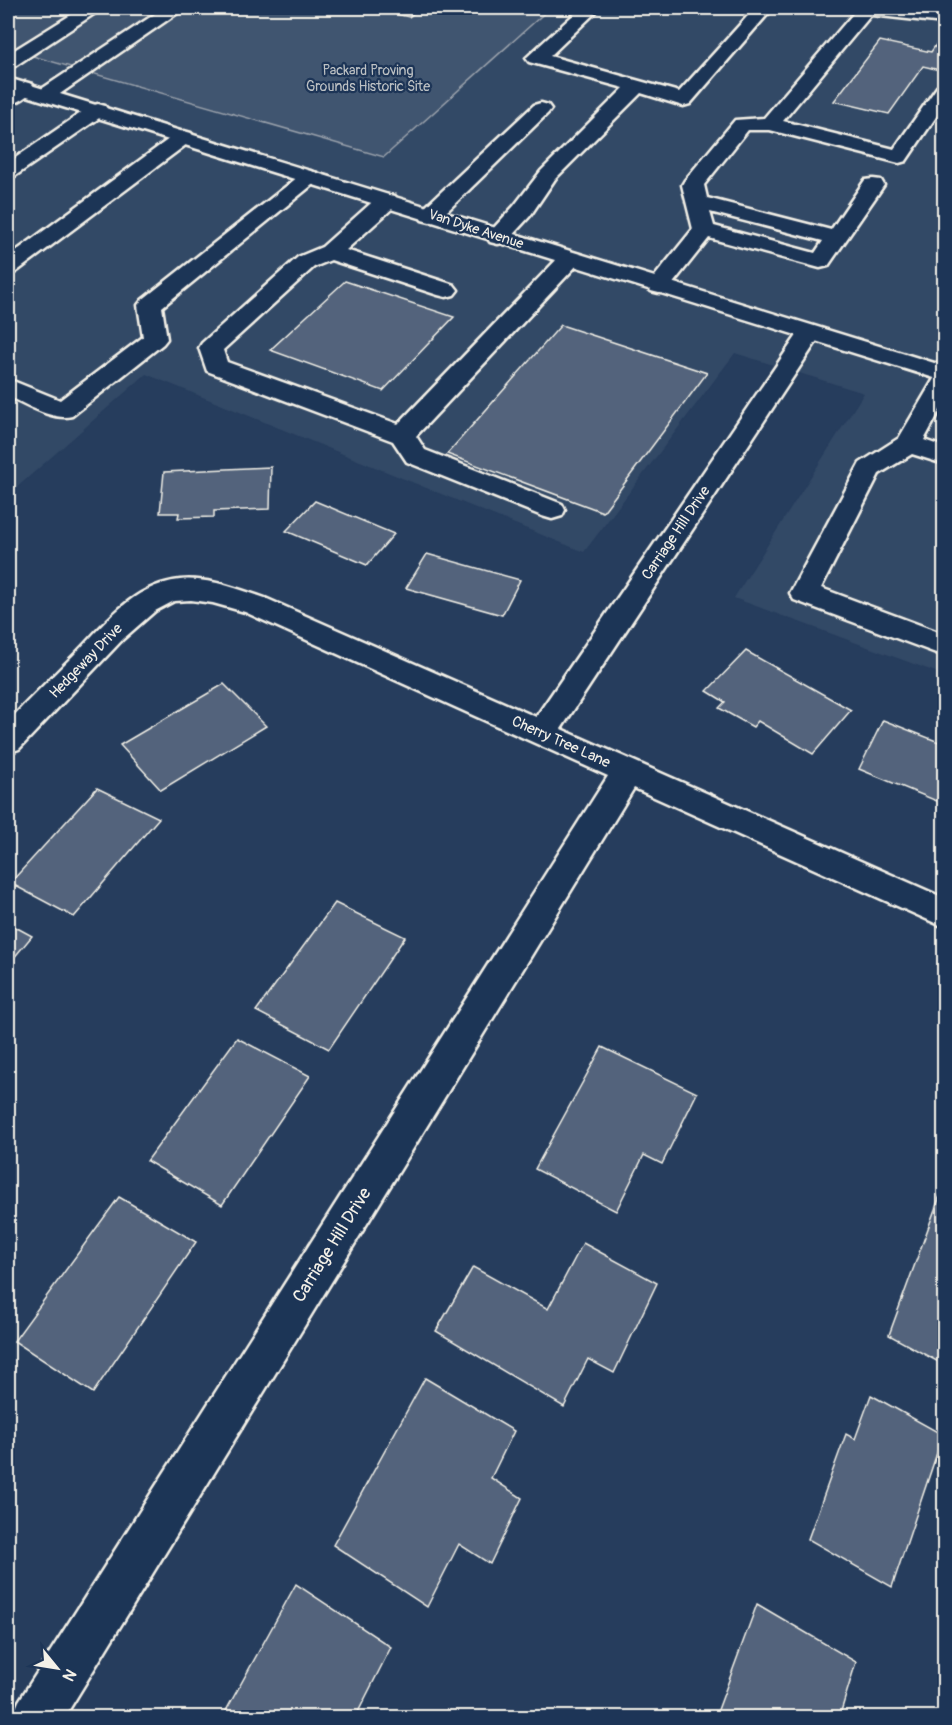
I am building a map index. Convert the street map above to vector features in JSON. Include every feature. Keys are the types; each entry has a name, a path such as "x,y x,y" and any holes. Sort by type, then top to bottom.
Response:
{"street":[{"path":"8,62 94,8"},
{"path":"47,94 176,8"},
{"path":"591,8 536,58 682,100 764,8"},
{"path":"770,124 866,9 945,18"},
{"path":"498,237 522,211 548,175 636,86"},
{"name":"Van Dyke Avenue","path":"13,90 47,94 498,237 945,374"},
{"path":"704,230 693,185 742,124 770,124 899,157 945,92"},
{"path":"430,215 541,109"},
{"path":"8,172 98,110"},
{"path":"8,267 184,137"},
{"path":"8,387 63,410 154,339 150,305 310,177"},
{"path":"704,230 820,261 873,185"},
{"path":"387,201 330,252 306,262 211,348 216,366 402,435 416,456 552,510"},
{"path":"697,202 836,238"},
{"path":"659,286 704,230"},
{"path":"330,252 446,290"},
{"path":"402,435 570,259"},
{"name":"Carriage Hill Drive","path":"542,733 810,333"},
{"path":"945,382 909,444 869,469 804,593 945,645"},
{"path":"909,444 945,456"},
{"name":"Cherry Tree Lane","path":"172,592 192,591 225,595 255,605 945,913"},
{"name":"Hedgeway Drive","path":"8,741 132,614 158,597 172,592"},
{"name":"Carriage Hill Drive","path":"36,1718 627,772"}],"shaded area":[{"path":"550,8 944,8 944,675 734,598 864,393 735,353 584,552 146,374 8,495 8,49 384,157"}],"green space":[{"name":"Packard Proving Grounds Historic Site","path":"20,8 550,8 384,157 8,49 8,15"}],"building":[{"path":"370,8 420,8 409,17"},
{"path":"944,33 944,71 923,66 889,114 834,101 880,41 931,52"},
{"path":"345,281 454,317 383,391 270,350"},
{"path":"561,325 707,373 603,512 447,454"},
{"path":"271,467 270,509 214,511 214,517 178,518 179,513 160,513 164,472"},
{"path":"315,501 394,534 367,565 286,531"},
{"path":"427,554 520,580 502,615 406,588"},
{"path":"746,651 851,710 813,754 758,721 753,727 719,708 725,702 707,691"},
{"path":"224,684 266,726 161,790 120,745"},
{"path":"883,720 944,744 944,804 859,769"},
{"path":"97,788 159,818 74,917 10,883"},
{"path":"335,903 405,937 329,1049 256,1011"},
{"path":"8,923 32,936 8,965"},
{"path":"237,1038 310,1076 222,1205 147,1161"},
{"path":"602,1047 697,1093 662,1164 644,1155 616,1211 535,1169"},
{"path":"941,1193 944,1195 944,1365 889,1335"},
{"path":"119,1197 196,1242 93,1393 14,1341"},
{"path":"583,1243 657,1283 614,1373 588,1359 564,1407 436,1331 473,1267 548,1309"},
{"path":"425,1378 514,1431 491,1478 522,1498 490,1564 459,1544 427,1607 333,1545"},
{"path":"871,1395 943,1435 892,1587 808,1539 846,1434 855,1439"},
{"path":"296,1584 391,1647 355,1718 222,1718"},
{"path":"757,1604 856,1662 839,1718 715,1718"}]}
